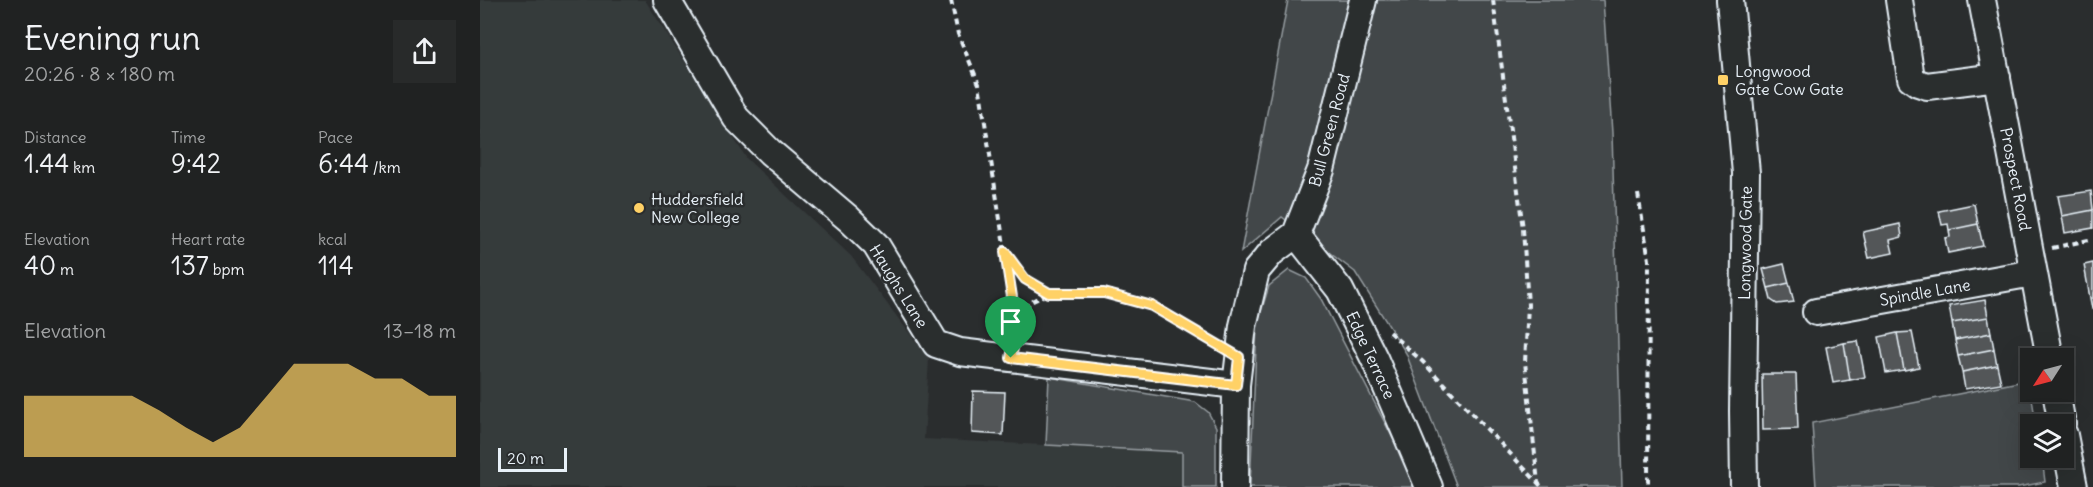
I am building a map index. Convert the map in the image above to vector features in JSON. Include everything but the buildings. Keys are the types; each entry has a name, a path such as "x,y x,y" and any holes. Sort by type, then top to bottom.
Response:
{"street":[{"name":"Haughs Lane","path":"667,0 736,118 770,152 876,245 936,344 960,352 1236,385"},
{"name":"Bull Green Road","path":"1296,234 1321,170 1363,0"},
{"name":"Longwood Gate","path":"1730,0 1746,173 1744,487"},
{"path":"1899,0 1911,78 1927,86 1997,77"},
{"name":"Prospect Road","path":"1982,0 2048,348"},
{"path":"1235,487 1236,385 1243,326 1256,272 1272,252 1296,234"},
{"name":"Edge Terrace","path":"1296,234 1340,290 1375,360 1429,487"},
{"name":"Spindle Lane","path":"1816,312 2032,263"},
{"path":"2070,468 2074,487"}],"path":[{"path":"951,0 958,34 979,84 1017,329"},
{"path":"1493,0 1523,230 1528,305 1525,362 1538,483"},
{"path":"1638,194 1649,260 1648,487"},
{"path":"2032,263 2093,239"},
{"path":"1005,252 1025,279 1049,293"},
{"path":"1011,358 1017,329 1029,303 1049,293 1104,293 1152,306 1239,357"},
{"path":"1381,326 1422,361 1542,487"}],"shaded area":[{"name":"Huddersfield New College","path":"480,0 645,0 747,159 851,256 929,359 924,439 1182,452 1182,487 480,487"},
{"path":"1288,0 1603,0 1612,133 1622,487 1457,487 1406,353 1355,272 1282,217 1241,252"},
{"path":"1289,270 1306,278 1321,299 1418,487 1250,487 1257,325 1269,286"},
{"path":"1049,377 1195,402 1208,412 1216,427 1216,487 1182,487 1182,452 1046,445"},
{"path":"2020,382 2020,402 2032,402 2034,414 2020,414 2020,468 2043,468 2045,482 2018,487 1816,487 1812,423"}],"place":[{"name":"Longwood Gate Cow Gate","path":"1723,80"},
{"name":"Huddersfield New College","path":"639,208"}],"route":[{"path":"1005,252 1025,279 1049,293 1104,293 1152,306 1239,357 1236,385 1011,358 1017,329 1005,252"}]}
